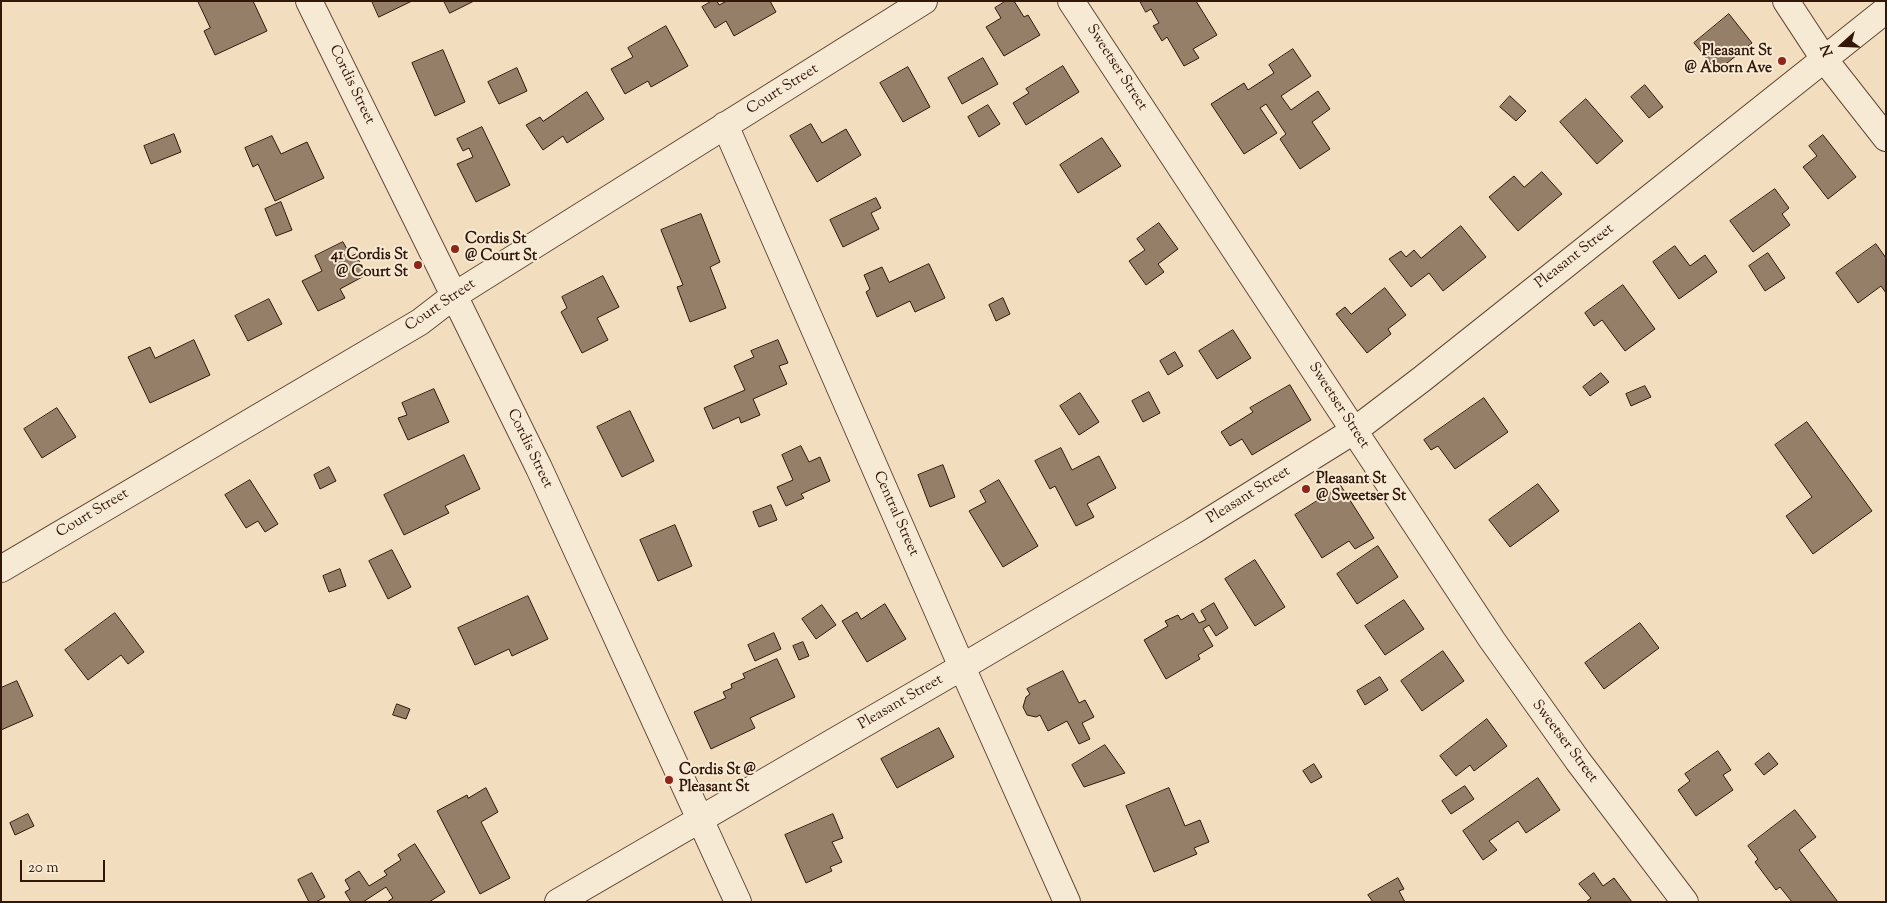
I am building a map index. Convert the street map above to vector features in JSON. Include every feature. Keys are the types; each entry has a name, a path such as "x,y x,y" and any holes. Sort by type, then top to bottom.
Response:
{"street":[{"name":"Cordis Street","path":"310,1 539,468 738,902"},
{"name":"Court Street","path":"1,568 415,325 455,296 924,1"},
{"name":"Sweetser Street","path":"1072,1 1534,702 1685,902"},
{"path":"1786,1 1824,60 1886,138"},
{"name":"Pleasant Street","path":"558,902 962,668 1201,526 1355,430 1422,379 1886,10"},
{"name":"Central Street","path":"725,125 962,668 1067,902"}],"building":[{"path":"198,1 253,1 267,31 215,55 204,31 210,28"},
{"path":"372,1 412,1 379,17"},
{"path":"444,1 474,1 450,13"},
{"path":"712,1 717,1 719,5 727,1 770,1 776,12 734,36 726,21 715,28 702,7"},
{"path":"1006,1 1014,1 1024,17 1028,15 1040,35 1004,56 986,27 1001,18 995,8"},
{"path":"1140,1 1196,1 1217,35 1193,49 1199,58 1184,66 1167,37 1162,41 1153,26 1159,23 1151,9 1146,12"},
{"path":"1729,14 1752,43 1717,71 1694,43"},
{"path":"666,26 688,66 651,87 648,81 625,94 611,69 633,57 628,48"},
{"path":"1293,49 1311,76 1281,96 1291,110 1318,91 1330,109 1312,122 1330,149 1300,169 1280,139 1286,134 1266,104 1260,108 1277,133 1244,154 1211,104 1244,83 1248,90 1274,73 1269,65"},
{"path":"443,50 465,102 435,116 412,63"},
{"path":"983,58 998,84 962,104 948,78"},
{"path":"1063,66 1079,92 1026,125 1013,103 1029,93 1026,89"},
{"path":"908,67 930,107 903,122 880,83"},
{"path":"517,68 527,91 499,104 488,82"},
{"path":"1645,85 1663,107 1649,118 1631,97"},
{"path":"587,92 604,119 567,143 563,136 543,150 526,125 540,117 543,121"},
{"path":"1510,96 1526,111 1516,121 1500,107"},
{"path":"1586,99 1623,141 1597,164 1560,122"},
{"path":"988,105 1000,124 979,137 968,117"},
{"path":"811,124 822,143 846,129 861,155 817,182 790,136"},
{"path":"482,127 510,185 476,202 457,164 473,157 469,148 463,151 457,139"},
{"path":"174,134 181,152 151,164 144,146"},
{"path":"1823,135 1856,177 1828,199 1803,167 1817,156 1809,146"},
{"path":"272,136 281,154 307,142 324,178 275,201 258,164 253,167 245,148"},
{"path":"1102,138 1121,166 1078,193 1060,165"},
{"path":"1542,172 1562,194 1518,231 1489,197 1514,176 1524,187"},
{"path":"1775,189 1789,208 1782,214 1790,225 1753,252 1730,221"},
{"path":"876,198 881,208 871,213 879,229 843,247 830,220"},
{"path":"281,202 292,230 276,236 265,209"},
{"path":"701,214 720,262 710,267 726,308 690,322 677,287 683,285 661,230"},
{"path":"1159,223 1178,249 1158,264 1164,272 1146,285 1129,261 1145,250 1137,239"},
{"path":"1461,226 1486,257 1443,291 1429,273 1411,287 1389,259 1401,251 1406,257 1414,250 1421,258"},
{"path":"343,242 351,256 356,254 366,275 340,289 345,298 318,311 302,281 322,271 315,256"},
{"path":"1876,244 1886,258 1886,293 1881,286 1858,303 1836,273"},
{"path":"1675,246 1690,266 1705,255 1717,272 1679,299 1653,262"},
{"path":"1768,253 1785,278 1765,291 1749,266"},
{"path":"929,264 945,298 915,312 910,301 877,317 866,292 870,289 864,275 882,267 889,282"},
{"path":"603,276 619,307 597,318 608,340 582,353 561,312 567,308 562,297"},
{"path":"1623,285 1655,329 1625,351 1602,320 1594,326 1585,313"},
{"path":"1385,288 1406,315 1388,329 1391,334 1367,353 1336,314 1345,307 1351,314"},
{"path":"1003,298 1010,314 996,321 989,305"},
{"path":"269,299 282,324 248,341 235,316"},
{"path":"1233,330 1251,358 1217,379 1199,351"},
{"path":"194,340 210,375 150,403 128,357 150,347 155,358"},
{"path":"778,340 788,363 779,366 787,384 753,399 760,415 741,423 739,417 713,429 704,408 745,390 734,366 754,357 751,351"},
{"path":"1175,352 1183,366 1168,375 1160,361"},
{"path":"1601,373 1609,382 1590,396 1583,387"},
{"path":"1290,385 1311,420 1252,455 1242,439 1230,446 1221,432 1253,412 1250,408"},
{"path":"1645,386 1651,397 1631,406 1626,394"},
{"path":"434,389 449,422 408,440 398,418 407,415 402,403"},
{"path":"1149,392 1160,413 1143,422 1132,401"},
{"path":"1080,393 1099,422 1079,435 1060,406"},
{"path":"1484,398 1508,432 1455,469 1438,446 1431,450 1424,440"},
{"path":"57,408 76,437 42,458 24,429"},
{"path":"630,411 654,461 622,477 597,427"},
{"path":"1807,422 1872,511 1813,554 1786,516 1812,497 1775,445"},
{"path":"801,446 809,462 820,457 830,481 801,494 804,498 786,506 777,487 793,480 782,455"},
{"path":"1061,448 1072,470 1099,456 1116,488 1087,504 1094,517 1076,526 1055,486 1050,489 1035,461"},
{"path":"464,455 480,489 445,506 449,513 404,535 384,495"},
{"path":"943,465 955,497 930,507 918,475"},
{"path":"329,467 336,481 320,489 314,475"},
{"path":"250,480 278,524 265,532 258,521 246,528 225,495"},
{"path":"999,480 1038,546 1003,567 969,511 986,502 980,491"},
{"path":"1538,484 1559,511 1510,547 1489,520"},
{"path":"1341,486 1374,538 1355,549 1349,541 1322,558 1295,515"},
{"path":"771,505 777,520 759,527 753,512"},
{"path":"675,525 692,566 658,581 640,540"},
{"path":"1378,546 1398,577 1357,604 1337,574"},
{"path":"392,550 411,587 388,599 369,561"},
{"path":"1255,560 1285,607 1255,626 1225,579"},
{"path":"340,569 346,586 329,592 323,576"},
{"path":"528,596 548,639 512,656 509,649 475,665 458,628"},
{"path":"1404,600 1424,629 1385,655 1365,626"},
{"path":"1214,603 1228,628 1216,636 1209,625 1203,629 1213,646 1198,655 1200,659 1166,679 1144,640 1168,626 1165,621 1178,615 1181,620 1193,613 1199,623 1206,620 1201,611"},
{"path":"885,604 906,639 867,662 842,621 857,612 861,619"},
{"path":"822,605 836,625 816,639 802,619"},
{"path":"115,613 144,652 128,664 121,655 88,680 65,650"},
{"path":"1640,623 1659,648 1604,689 1585,663"},
{"path":"774,633 781,649 755,661 748,645"},
{"path":"803,642 809,656 799,660 793,646"},
{"path":"1443,651 1464,681 1422,711 1401,681"},
{"path":"777,659 795,697 750,718 755,728 711,749 694,712 726,698 723,692 732,688 731,684 745,678 743,674"},
{"path":"1063,671 1079,703 1085,700 1094,717 1082,723 1090,739 1079,744 1067,721 1048,731 1040,715 1036,717 1027,715 1023,707 1026,697 1030,694 1027,689"},
{"path":"1380,677 1388,690 1365,705 1357,691"},
{"path":"17,681 33,716 1,730 1,688"},
{"path":"397,704 410,709 406,719 393,715"},
{"path":"1487,719 1507,746 1474,771 1470,765 1456,776 1440,756"},
{"path":"939,728 954,757 897,788 881,759"},
{"path":"1105,745 1125,773 1084,787 1072,765"},
{"path":"1718,751 1731,770 1723,775 1733,790 1696,816 1678,790 1690,781 1685,774"},
{"path":"1769,753 1778,764 1764,775 1755,764"},
{"path":"1314,764 1322,777 1311,783 1303,771"},
{"path":"1538,778 1560,810 1526,833 1518,821 1489,841 1497,850 1483,860 1463,831"},
{"path":"1465,786 1474,799 1451,814 1442,801"},
{"path":"486,788 498,812 481,822 510,878 480,894 437,811 467,795 468,798"},
{"path":"1169,788 1185,826 1200,820 1209,842 1194,848 1197,854 1154,872 1126,806"},
{"path":"1795,810 1816,837 1799,850 1838,902 1792,902 1780,887 1776,890 1755,862 1758,859 1748,846"},
{"path":"28,814 34,826 15,835 10,823"},
{"path":"833,814 843,838 832,842 842,862 830,867 832,871 806,883 785,835"},
{"path":"415,844 445,892 429,902 387,902 393,898 386,887 363,902 351,902 345,892 350,889 345,880 359,871 369,886 387,875 384,871 401,860 398,855"},
{"path":"312,873 325,897 316,902 309,902 298,880"},
{"path":"1594,873 1603,886 1614,878 1632,902 1586,902 1591,898 1579,884"},
{"path":"1398,878 1404,889 1399,891 1405,902 1373,902 1368,895"}],"place":[{"name":"Pleasant St @ Aborn Ave","path":"1782,61"},
{"name":"Cordis St @ Court St","path":"455,249"},
{"name":"41 Cordis St @ Court St","path":"418,265"},
{"name":"Pleasant St @ Sweetser St","path":"1306,489"},
{"name":"Cordis St @ Pleasant St","path":"669,780"}]}
